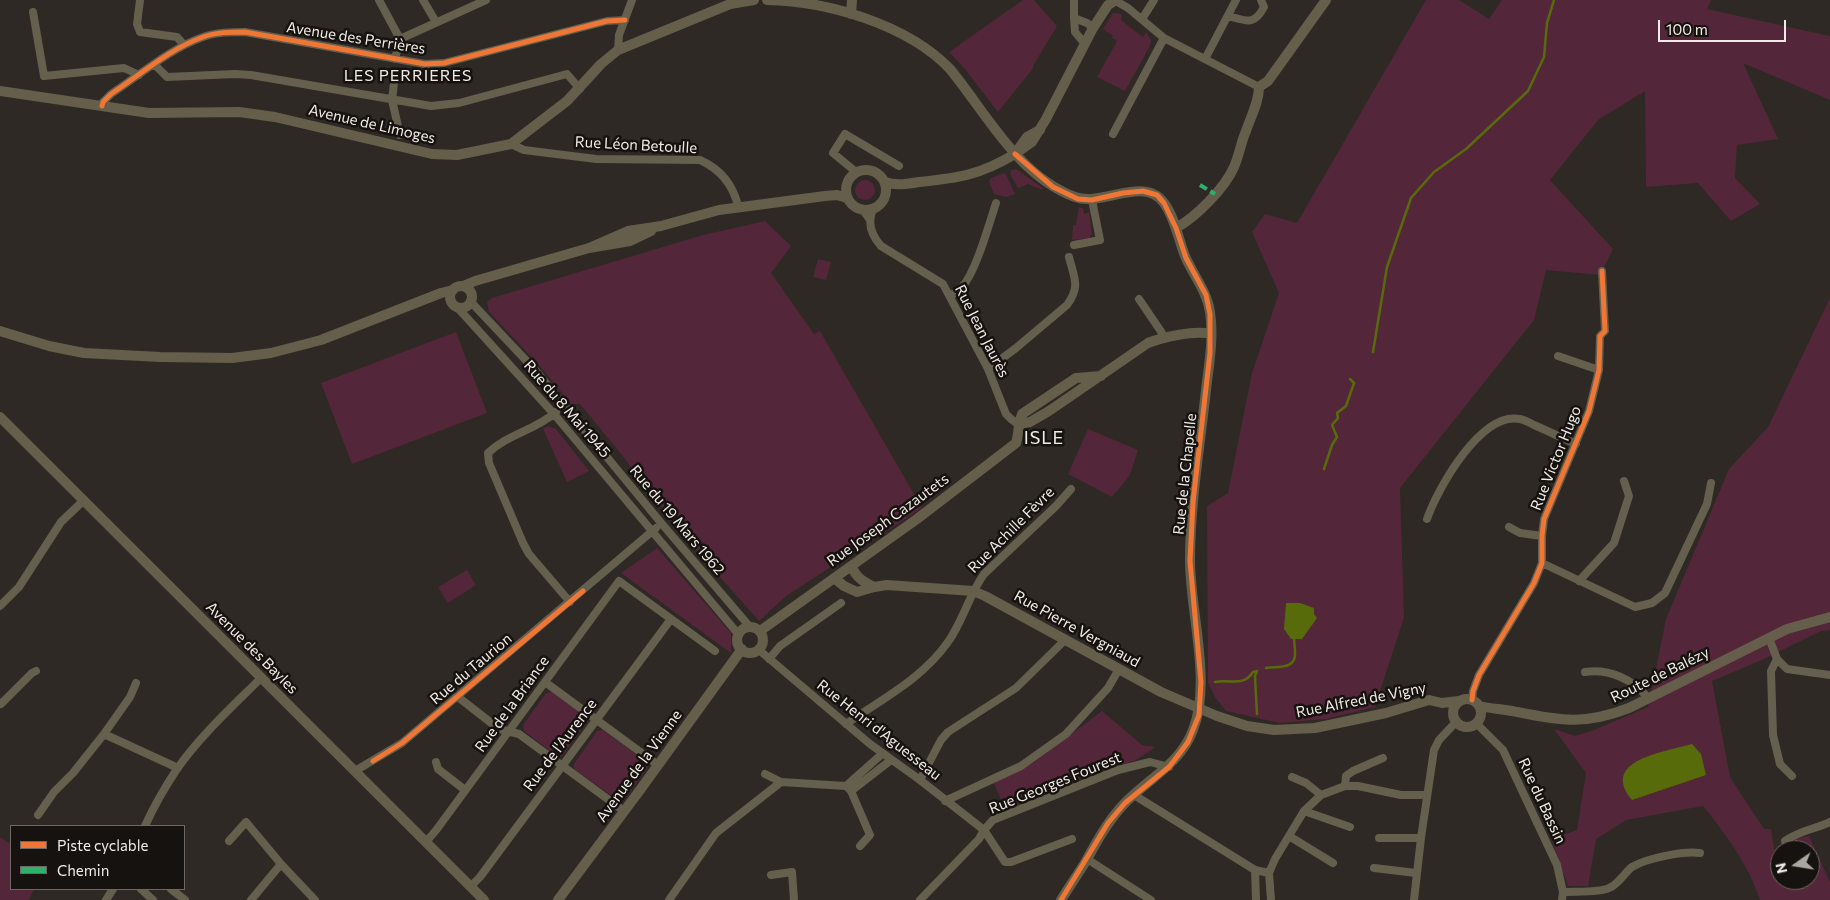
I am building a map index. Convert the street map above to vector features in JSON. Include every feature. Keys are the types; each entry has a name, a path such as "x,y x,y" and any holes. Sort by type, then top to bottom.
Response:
{"main road":[{"name":"Avenue de Limoges","path":"0,91 149,113 239,112 275,117 432,154 457,155 511,144 567,101 601,64 618,50 730,4 754,0"},
{"path":"768,0 786,0 851,14 902,34 938,57 969,92 1015,154 1054,187 1078,199 1092,200"},
{"path":"851,14 852,0"},
{"path":"885,182 899,185 964,177 989,168 1015,154 1026,137 1040,130 1093,28 1108,6 1116,0"},
{"path":"1176,228 1190,219 1215,194 1234,168 1240,146 1259,97 1258,87 1268,82 1326,0"},
{"path":"842,197 851,176 856,172 869,170 875,172 885,182 886,194"},
{"path":"0,330 49,346 84,353 160,358 232,358 271,353 322,340 429,298 487,278 589,248 628,231 661,226 738,206 842,197 853,206 868,209 883,200 886,194 899,185"},
{"name":"Rue de la Chapelle","path":"1061,900 1108,823 1124,803 1169,766 1188,742 1200,708 1201,682 1190,561 1192,522 1211,334 1210,314 1206,295 1186,258 1176,228 1164,203 1154,194 1143,192 1124,193 1092,200"},
{"path":"429,298 465,306 487,278"},
{"path":"454,304 450,295 458,288 468,289 471,297"},
{"name":"Rue Joseph Cazautets","path":"755,629 834,578 917,519 1016,443 1019,433 1018,424 1022,414 1076,378 1101,376 1148,343 1199,332 1211,334"},
{"name":"Avenue des Bayles","path":"0,417 484,900"},
{"path":"851,566 861,581 874,586"},
{"path":"834,578 844,586 857,592 874,586"},
{"name":"Rue Pierre Vergniaud","path":"874,586 888,585 973,591 1162,692 1200,708"},
{"name":"Route de Balézy","path":"1477,711 1505,710 1562,720 1585,720 1610,715 1787,629 1830,617"},
{"path":"743,629 755,629 763,641 758,650 754,652 742,649 737,639 739,635 743,629"},
{"name":"Avenue de la Vienne","path":"558,900 742,649"},
{"path":"1465,699 1477,711 1473,726 1464,727 1454,718 1454,706 1459,701 1465,699"},
{"name":"Rue Alfred de Vigny","path":"1200,708 1247,726 1274,730 1315,728 1386,713 1429,700 1442,703 1459,701"},
{"name":"Rue Alfred de Vigny","path":"1442,703 1454,718"}],"street":[{"path":"140,0 137,24 140,32 177,37 184,44"},
{"path":"379,0 400,39 395,59"},
{"path":"423,0 436,22"},
{"path":"400,39 436,22 467,4 486,0"},
{"path":"618,50 619,35 632,0"},
{"path":"1074,0 1075,32 1085,44"},
{"path":"1116,0 1164,38 1258,87"},
{"path":"1142,19 1154,0"},
{"path":"1205,59 1236,0"},
{"path":"1228,16 1250,21 1259,18 1264,7 1261,0"},
{"path":"34,12 44,76 124,68 139,75"},
{"path":"1074,18 1087,22 1093,28"},
{"name":"Avenue des Perrières","path":"102,106 103,102 111,94 184,44 204,36 222,33 245,32 425,64 444,62 607,21 625,20"},
{"path":"1112,134 1164,38"},
{"path":"154,64 167,77 251,75 431,106 445,105 567,74 580,88"},
{"path":"394,83 392,100 400,135"},
{"path":"856,172 833,153 845,134 899,166"},
{"name":"Rue Léon Betoulle","path":"511,144 524,150 596,159 700,160 724,177 735,194 738,206"},
{"path":"1074,245 1100,240 1092,200"},
{"path":"950,296 964,286 972,271 996,203"},
{"name":"Rue Jean Jaurès","path":"868,209 874,239 881,246 943,284 988,369 1006,414 1018,424"},
{"path":"988,369 1066,305 1073,296 1076,290 1069,257"},
{"name":"Rue Victor Hugo","path":"1477,711 1473,691 1479,675 1534,583 1542,563 1544,519 1589,411 1599,370 1600,336 1605,331 1602,271"},
{"name":"Rue du 19 Mars 1962","path":"471,297 536,371 662,524 755,629"},
{"path":"1138,299 1162,332 1164,339"},
{"name":"Rue du 8 Mai 1945","path":"454,304 554,414 739,635"},
{"path":"1558,356 1599,370"},
{"path":"564,406 543,422 498,443 488,453 488,463 529,554 570,602"},
{"path":"1427,519 1433,502 1457,462 1487,428 1502,420 1520,419 1576,444"},
{"path":"1579,581 1614,543 1629,496 1624,481"},
{"path":"1542,563 1635,607 1652,603 1665,593 1708,504 1711,482"},
{"name":"Rue Achille Fèvre","path":"846,724 912,680 933,661 958,626 973,591 984,574 1056,506 1071,489"},
{"path":"0,606 19,586 61,522 84,500"},
{"path":"652,532 662,524"},
{"path":"1509,527 1520,534 1542,536"},
{"name":"Rue du Taurion","path":"355,771 402,743 652,532"},
{"name":"Rue de la Briance","path":"426,842 619,581 671,619"},
{"path":"769,659 780,646 841,603"},
{"path":"671,619 716,651"},
{"name":"Rue de l'Aurence","path":"470,887 480,877 671,619"},
{"path":"1769,638 1777,659 1787,668 1830,675"},
{"path":"920,780 941,740 948,732 1016,688 1065,640"},
{"name":"Rue Henri d'Aguesseau","path":"758,650 882,754 920,780 984,830"},
{"path":"1777,659 1771,671 1773,735 1780,764 1792,776"},
{"path":"945,801 1021,766 1066,734 1108,688 1119,669"},
{"path":"1585,672 1596,670 1625,678 1640,687 1648,698"},
{"path":"1,706 36,671"},
{"path":"145,825 157,801 178,768 200,740 261,678"},
{"path":"545,682 658,766"},
{"path":"38,815 54,792 73,773 104,734 130,697 136,683"},
{"path":"458,697 499,729 519,734 624,811"},
{"name":"Rue du Bassin","path":"1477,711 1503,750 1557,865 1562,896"},
{"path":"1414,900 1416,873 1434,750 1454,718"},
{"path":"104,734 178,768"},
{"path":"848,789 882,754"},
{"path":"1345,786 1346,776 1352,770 1383,758"},
{"path":"765,774 781,782 848,789 891,760"},
{"path":"436,762 438,769 465,790"},
{"name":"Rue Georges Fourest","path":"920,900 979,839 993,820 1118,770 1150,762 1169,766"},
{"path":"1292,777 1306,783 1321,795"},
{"path":"672,899 716,833 781,782"},
{"path":"1271,900 1269,873 1275,859 1304,811 1321,795 1345,786 1358,786 1401,795 1427,795"},
{"path":"848,789 870,835 860,846"},
{"path":"1134,795 1255,870 1269,873"},
{"path":"1304,811 1350,827"},
{"path":"229,841 246,822 281,864 315,900"},
{"path":"1786,840 1795,834 1830,822"},
{"path":"984,830 1005,862 1011,862 1072,839"},
{"path":"1289,836 1333,863"},
{"path":"1378,838 1421,838"},
{"path":"1562,896 1608,889 1616,884 1630,869 1640,863 1689,852 1700,853"},
{"path":"1087,859 1151,900"},
{"path":"251,900 281,864"},
{"path":"1374,868 1416,873"},
{"path":"1255,870 1256,900"},
{"path":"771,875 792,872 794,900"},
{"path":"142,890 153,900"},
{"path":"173,890 185,900"}],"shaded area":[{"path":"1023,0 1034,0 1057,26 1034,67 998,112 949,52"},
{"path":"1426,0 1459,0 1489,19 1502,0 1711,0 1707,9 1830,36 1830,100 1743,63 1778,139 1737,145 1735,178 1760,204 1731,221 1698,183 1646,187 1645,91 1598,120 1550,180 1613,249 1600,275 1546,270 1534,320 1400,488 1404,617 1375,707 1326,719 1280,723 1226,711 1215,697 1208,683 1207,506 1228,493 1252,373 1279,293 1252,232 1265,214 1297,223"},
{"path":"1113,13 1122,14 1121,20 1143,37 1146,32 1151,40 1150,46 1125,91 1097,77 1117,41 1103,29"},
{"path":"1016,169 1043,188 1042,190 1028,184 1018,188 1010,174 1011,170"},
{"path":"1004,173 1015,194 1006,197 994,194 989,181 991,178"},
{"path":"865,180 872,183 875,190 872,197 865,200 858,197 855,190 858,183"},
{"path":"1079,207 1083,208 1084,214 1089,212 1092,235 1090,235 1090,238 1072,240 1073,225 1076,225"},
{"path":"765,221 791,246 771,273 814,334 820,331 922,508 786,596 759,621 675,526 621,454 580,404 571,404 539,365 489,312 487,302 492,298 703,235"},
{"path":"818,259 831,262 826,280 813,277"},
{"path":"1830,298 1830,630 1821,631 1762,660 1712,681 1730,777 1764,829 1771,829 1773,840 1770,840 1770,890 1820,890 1820,860 1830,882 1830,900 1760,900 1743,862 1703,806 1626,820 1596,839 1588,886 1568,886 1551,839 1577,830 1586,773 1554,729 1575,736 1648,707 1666,619 1729,469 1768,427"},
{"path":"456,332 487,413 352,464 321,383"},
{"path":"548,426 556,429 589,471 567,482 543,429"},
{"path":"1088,429 1138,450 1130,475 1112,497 1068,474"},
{"path":"657,548 731,633 731,653 621,573"},
{"path":"467,570 476,585 448,603 438,587"},
{"path":"1286,603 1300,603 1314,608 1314,614 1317,618 1302,639 1291,639 1284,629"},
{"path":"552,692 585,716 586,723 563,755 557,756 524,731 523,725 546,693"},
{"path":"1102,711 1142,745 1155,747 1134,761 1122,764 1110,761 1077,774 1079,778 1006,810 993,782 1033,763"},
{"path":"603,730 646,762 647,769 624,800 618,800 574,769 574,764 597,731"},
{"path":"1692,744 1701,754 1706,775 1632,800 1624,786 1624,776 1629,767 1652,755"},
{"path":"1809,836 1811,840 1794,840 1795,839"},
{"path":"0,837 10,843 10,890 34,890 29,900 0,900"}],"waterway":[{"path":"1373,352 1387,267 1411,198 1434,172 1466,149 1528,91 1544,57 1547,23 1554,0"},
{"path":"1324,469 1332,445 1337,437 1332,425 1338,418 1337,413 1346,406 1354,383 1350,379"},
{"path":"1266,668 1285,666 1292,662 1295,653 1294,636"},
{"path":"1257,671 1255,676 1257,714"},
{"path":"1215,682 1241,681 1257,671"}],"marked path":[{"path":"1200,185 1215,194"}],"cycle path":[{"path":"102,106 103,102 111,94 178,48 208,35 218,33 245,32 425,64 444,63 607,21 625,20"},
{"path":"1015,154 1053,187 1078,199 1092,200 1123,193 1143,191 1157,195 1164,203 1176,228 1186,258 1206,295 1210,314 1210,353 1193,502 1190,561 1201,682 1199,715 1188,742 1169,767 1125,803 1108,823 1061,900"},
{"path":"1472,700 1479,675 1534,583 1542,563 1544,519 1589,411 1599,370 1600,336 1605,331 1602,271"},
{"path":"373,761 402,743 583,591"}],"district":[{"name":"LES PERRIERES","path":"408,76"},
{"name":"ISLE","path":"1044,438"}]}
